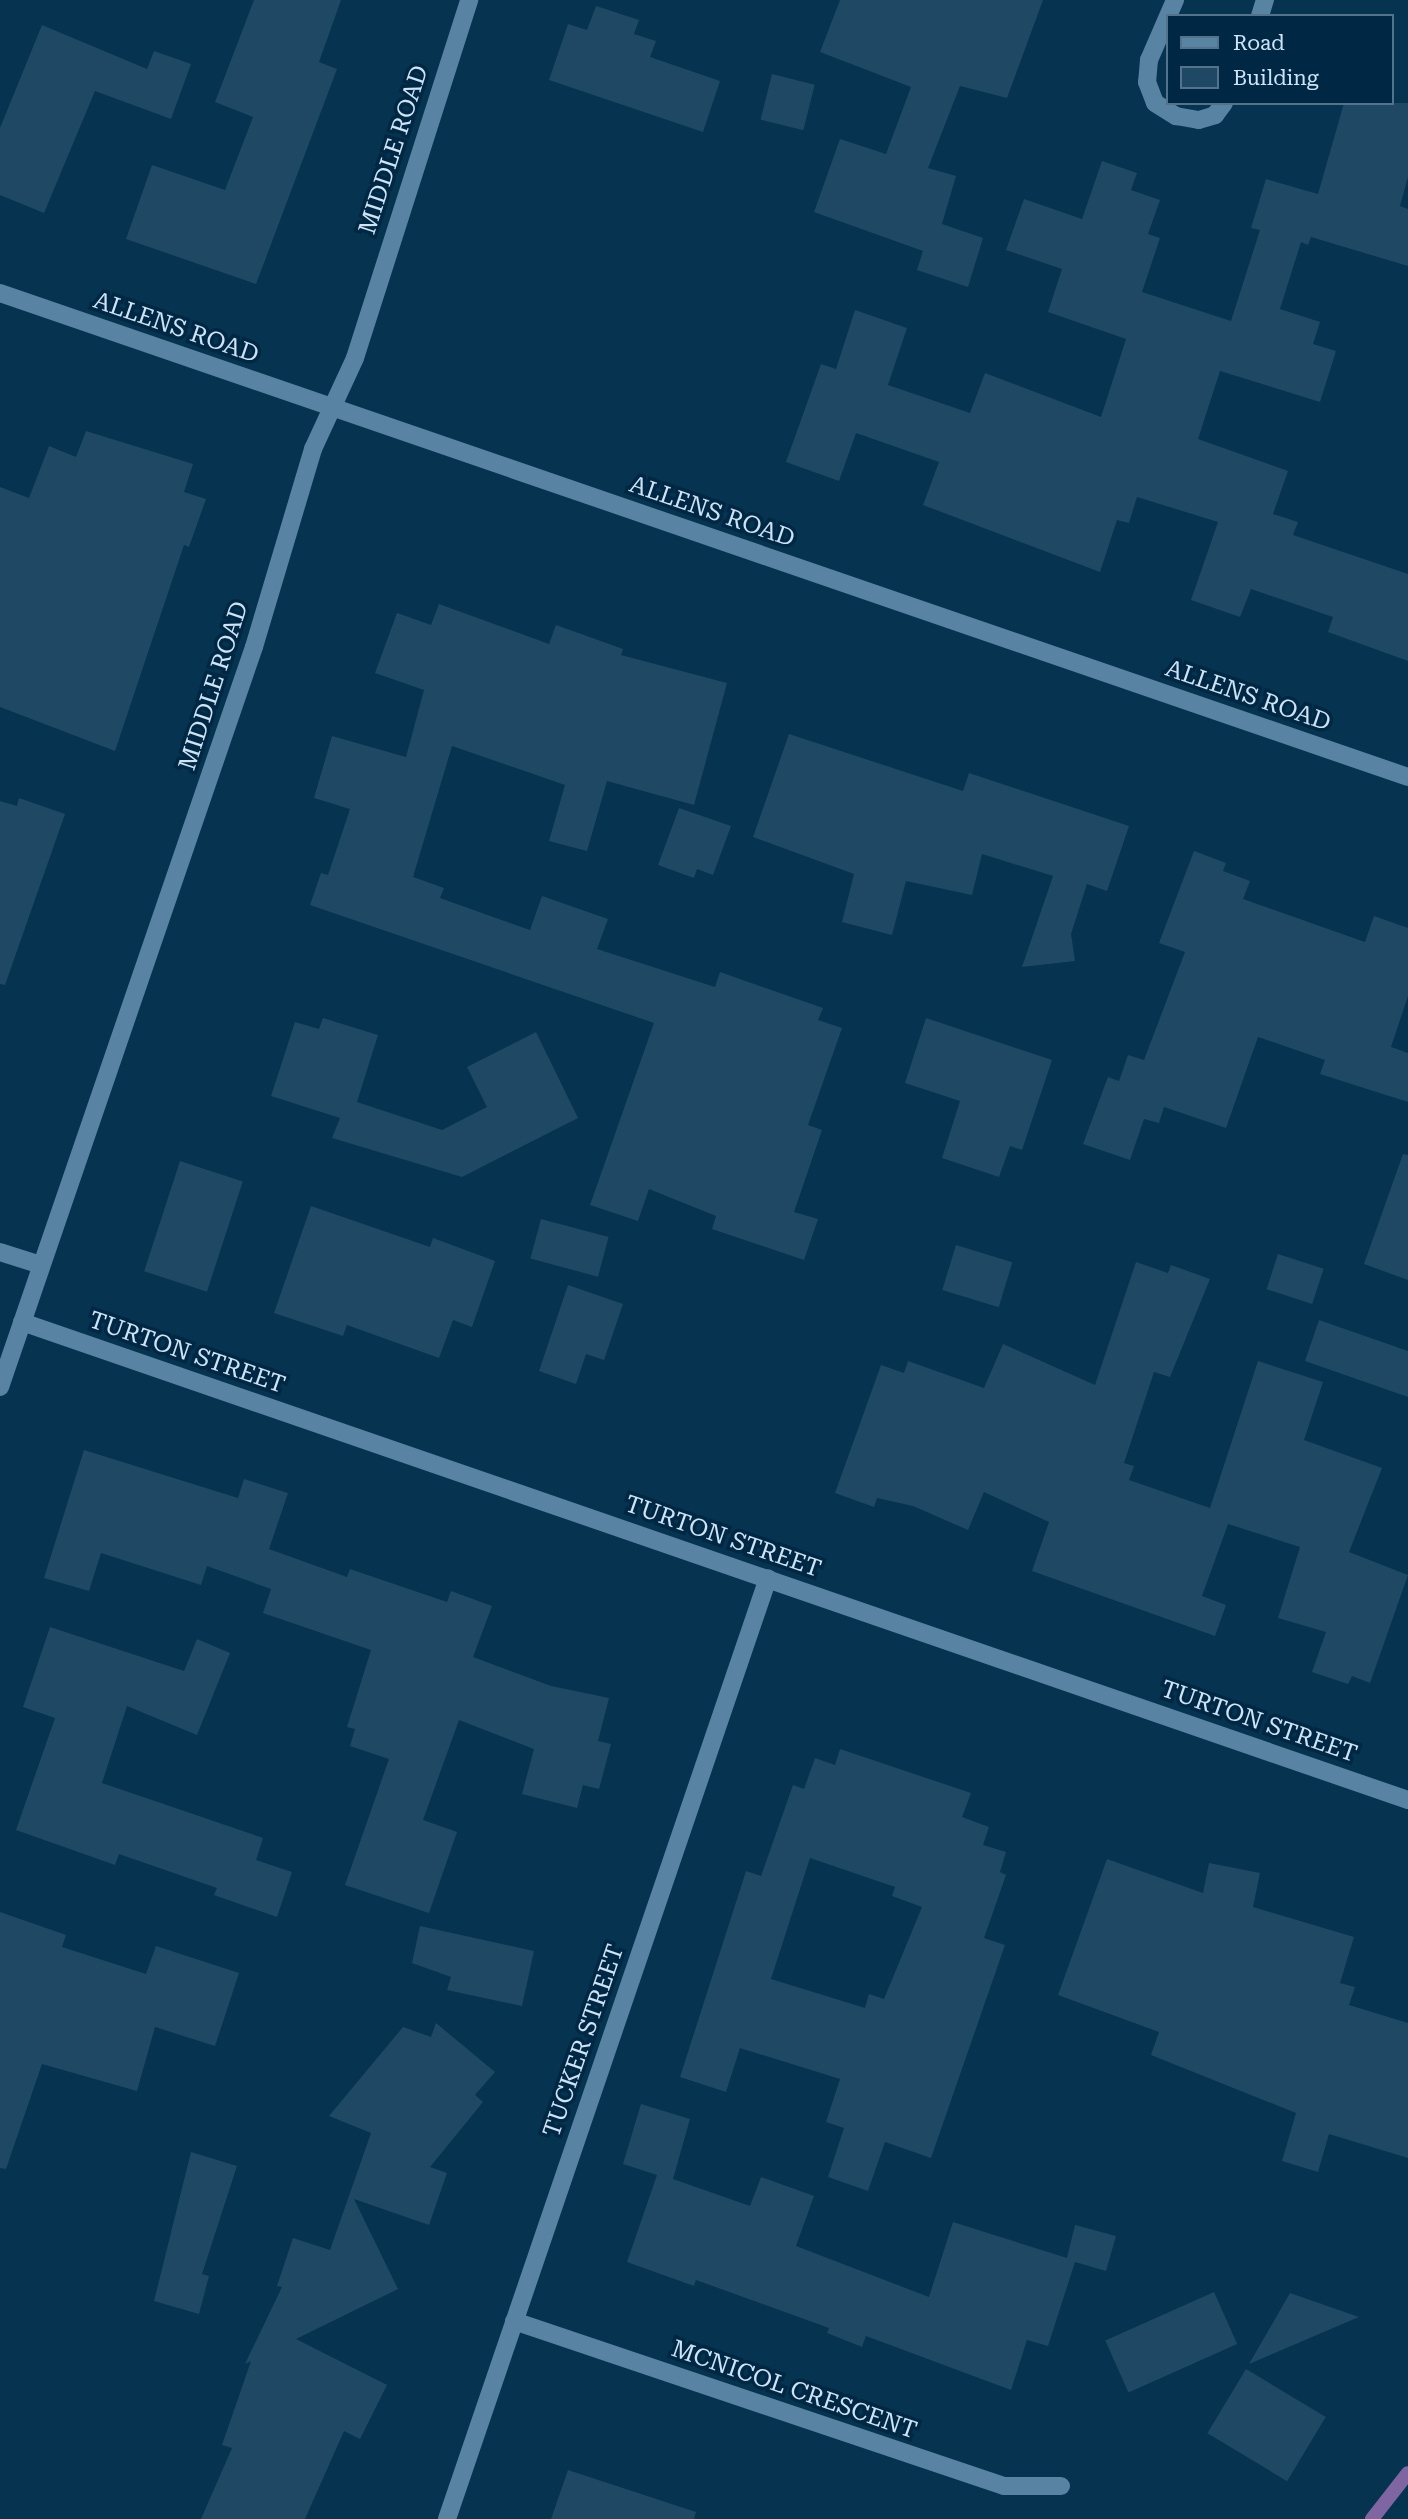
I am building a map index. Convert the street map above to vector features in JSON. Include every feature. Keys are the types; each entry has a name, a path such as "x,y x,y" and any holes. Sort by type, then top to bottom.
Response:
{"street":[{"name":"MIDDLE ROAD","path":"0,1387 254,647 313,449 355,358 469,0"},
{"path":"1166,21 1149,60 1147,82 1155,103 1176,116 1199,120 1215,115 1222,105"},
{"name":"ALLENS ROAD","path":"0,293 1408,777"},
{"path":"0,1252 41,1265"},
{"name":"TURTON STREET","path":"22,1322 1408,1800"},
{"name":"TUCKER STREET","path":"447,2519 768,1578"},
{"name":"MCNICOL CRESCENT","path":"514,2321 1004,2486 1061,2486"}],"building":[{"path":"254,0 341,0 319,62 337,69 256,284 126,239 152,165 225,190 253,117 215,102"},
{"path":"840,0 1043,0 1007,98 960,86 928,168 956,176 942,224 983,238 968,287 917,270 923,251 814,212 840,139 886,154 911,87 820,52"},
{"path":"596,6 639,20 634,34 656,41 650,57 720,81 703,132 549,80 568,24 587,30"},
{"path":"42,25 147,69 154,51 191,64 171,119 95,91 44,213 0,195 0,128"},
{"path":"772,74 815,85 803,130 761,120"},
{"path":"1408,103 1408,177 1400,206 1408,209 1408,266 1311,237 1308,245 1301,242 1280,309 1320,322 1313,344 1336,351 1320,402 1220,371 1198,439 1288,471 1273,514 1298,522 1293,535 1408,574 1408,661 1328,632 1333,617 1251,589 1240,617 1191,600 1218,522 1137,497 1129,523 1117,520 1100,572 923,505 939,462 856,433 839,481 786,462 821,364 836,369 855,310 907,328 888,385 970,413 985,373 1101,417 1126,339 1048,312 1062,269 1006,250 1024,199 1082,219 1102,161 1137,173 1131,190 1160,200 1148,234 1160,238 1142,292 1231,321 1260,230 1251,228 1266,179 1318,194 1343,105"},
{"path":"86,431 193,464 184,492 206,499 189,547 184,545 115,751 0,707 0,487 29,498 49,446 76,457"},
{"path":"439,604 549,644 556,625 623,649 621,655 727,683 694,805 607,781 587,851 549,841 565,785 452,746 413,877 444,888 440,898 530,930 542,896 608,919 597,949 715,987 720,972 823,1008 818,1020 842,1028 808,1125 822,1130 794,1212 818,1219 804,1260 712,1229 716,1216 649,1189 638,1221 590,1205 654,1023 310,905 321,873 328,875 350,809 314,798 332,736 406,757 424,690 375,673 397,613 431,625"},
{"path":"789,734 963,791 969,773 1129,826 1107,891 1087,884 1071,934 1075,961 1022,967 1053,876 982,854 972,895 906,881 892,935 842,922 854,874 753,837"},
{"path":"19,798 65,814 5,985 0,984 0,801 17,806"},
{"path":"679,808 731,826 713,875 697,869 694,878 658,865"},
{"path":"1194,851 1226,863 1223,871 1250,881 1243,899 1365,942 1374,916 1408,928 1408,996 1391,1047 1408,1053 1408,1102 1320,1074 1325,1060 1258,1037 1226,1128 1164,1107 1159,1123 1144,1119 1130,1160 1083,1144 1108,1077 1119,1081 1128,1055 1144,1060 1185,952 1159,943"},
{"path":"323,1018 378,1035 357,1102 442,1130 487,1107 467,1067 536,1032 578,1118 462,1177 332,1138 340,1118 271,1096 295,1022 319,1029"},
{"path":"926,1018 1052,1060 1022,1150 1010,1146 999,1177 942,1158 960,1101 905,1083"},
{"path":"1403,1154 1408,1155 1408,1280 1364,1264"},
{"path":"180,1161 243,1181 207,1292 144,1271"},
{"path":"311,1206 430,1247 433,1238 495,1261 472,1327 453,1320 439,1358 347,1325 343,1336 274,1313"},
{"path":"541,1219 609,1237 598,1277 530,1259"},
{"path":"956,1245 1012,1262 999,1307 942,1290"},
{"path":"1278,1254 1324,1269 1312,1304 1267,1289"},
{"path":"1136,1262 1168,1273 1171,1265 1210,1279 1170,1377 1154,1372 1124,1463 1134,1466 1129,1480 1210,1508 1258,1361 1323,1382 1304,1440 1382,1468 1349,1552 1408,1575 1370,1683 1352,1676 1348,1684 1312,1672 1326,1632 1278,1618 1300,1547 1228,1524 1202,1596 1226,1605 1215,1636 1032,1571 1049,1522 984,1492 968,1530 913,1506 877,1498 874,1507 835,1493 881,1365 904,1373 908,1361 984,1388 1003,1344 1095,1385"},
{"path":"568,1285 623,1304 604,1360 586,1354 576,1384 539,1371"},
{"path":"1319,1320 1408,1351 1408,1397 1305,1361"},
{"path":"84,1450 238,1498 244,1479 288,1493 269,1549 347,1577 350,1569 447,1602 451,1591 492,1606 473,1657 551,1686 609,1698 598,1741 611,1744 599,1789 583,1785 577,1808 522,1794 534,1749 459,1720 423,1820 457,1832 429,1913 345,1885 389,1759 350,1746 355,1729 347,1727 371,1650 263,1613 271,1589 207,1566 201,1585 101,1553 89,1591 44,1578"},
{"path":"50,1627 184,1671 197,1639 230,1653 197,1735 127,1706 102,1783 263,1838 256,1860 292,1872 277,1917 214,1895 217,1888 119,1854 115,1865 16,1830 55,1718 23,1707"},
{"path":"840,1749 971,1793 962,1817 989,1827 983,1845 1006,1852 1000,1872 1006,1875 984,1938 1005,1945 931,2158 885,2142 868,2191 828,2177 844,2128 826,2122 840,2079 740,2048 726,2092 680,2077 746,1871 761,1876 793,1785 804,1789 815,1758 835,1765","holes":["810,1858 895,1887 892,1896 922,1907 884,1999 869,1994 865,2008 771,1979"]},
{"path":"1107,1859 1203,1893 1209,1863 1260,1873 1253,1907 1354,1937 1340,1983 1355,1987 1349,2005 1408,2023 1408,2158 1329,2134 1318,2172 1282,2161 1296,2113 1151,2055 1159,2032 1058,1995"},
{"path":"0,1912 66,1935 62,1947 146,1974 156,1946 239,1973 215,2046 155,2027 137,2091 42,2064 6,2169 0,2168"},
{"path":"420,1926 534,1951 522,2006 447,1990 451,1977 412,1963"},
{"path":"436,2023 495,2072 475,2095 483,2102 430,2167 447,2173 429,2225 354,2199 398,2289 296,2339 387,2385 360,2439 344,2431 305,2519 201,2519 232,2448 222,2445 251,2361 245,2364 282,2287 277,2286 293,2238 330,2250 371,2133 329,2116 403,2027 431,2037"},
{"path":"641,2104 690,2119 673,2179 750,2206 761,2177 814,2196 796,2246 929,2297 953,2222 1067,2258 1075,2225 1116,2236 1106,2271 1075,2262 1048,2346 1027,2340 1011,2390 866,2336 862,2347 827,2333 829,2328 696,2280 694,2286 627,2262 657,2175 623,2164"},
{"path":"191,2152 237,2166 202,2274 209,2276 199,2314 154,2301"},
{"path":"1214,2292 1237,2344 1128,2392 1105,2340"},
{"path":"1290,2293 1359,2317 1249,2364"},
{"path":"1246,2369 1326,2417 1287,2481 1207,2433"},
{"path":"568,2470 696,2512 694,2519 551,2519"}],"waterway":[{"path":"1372,2519 1408,2473"}]}
